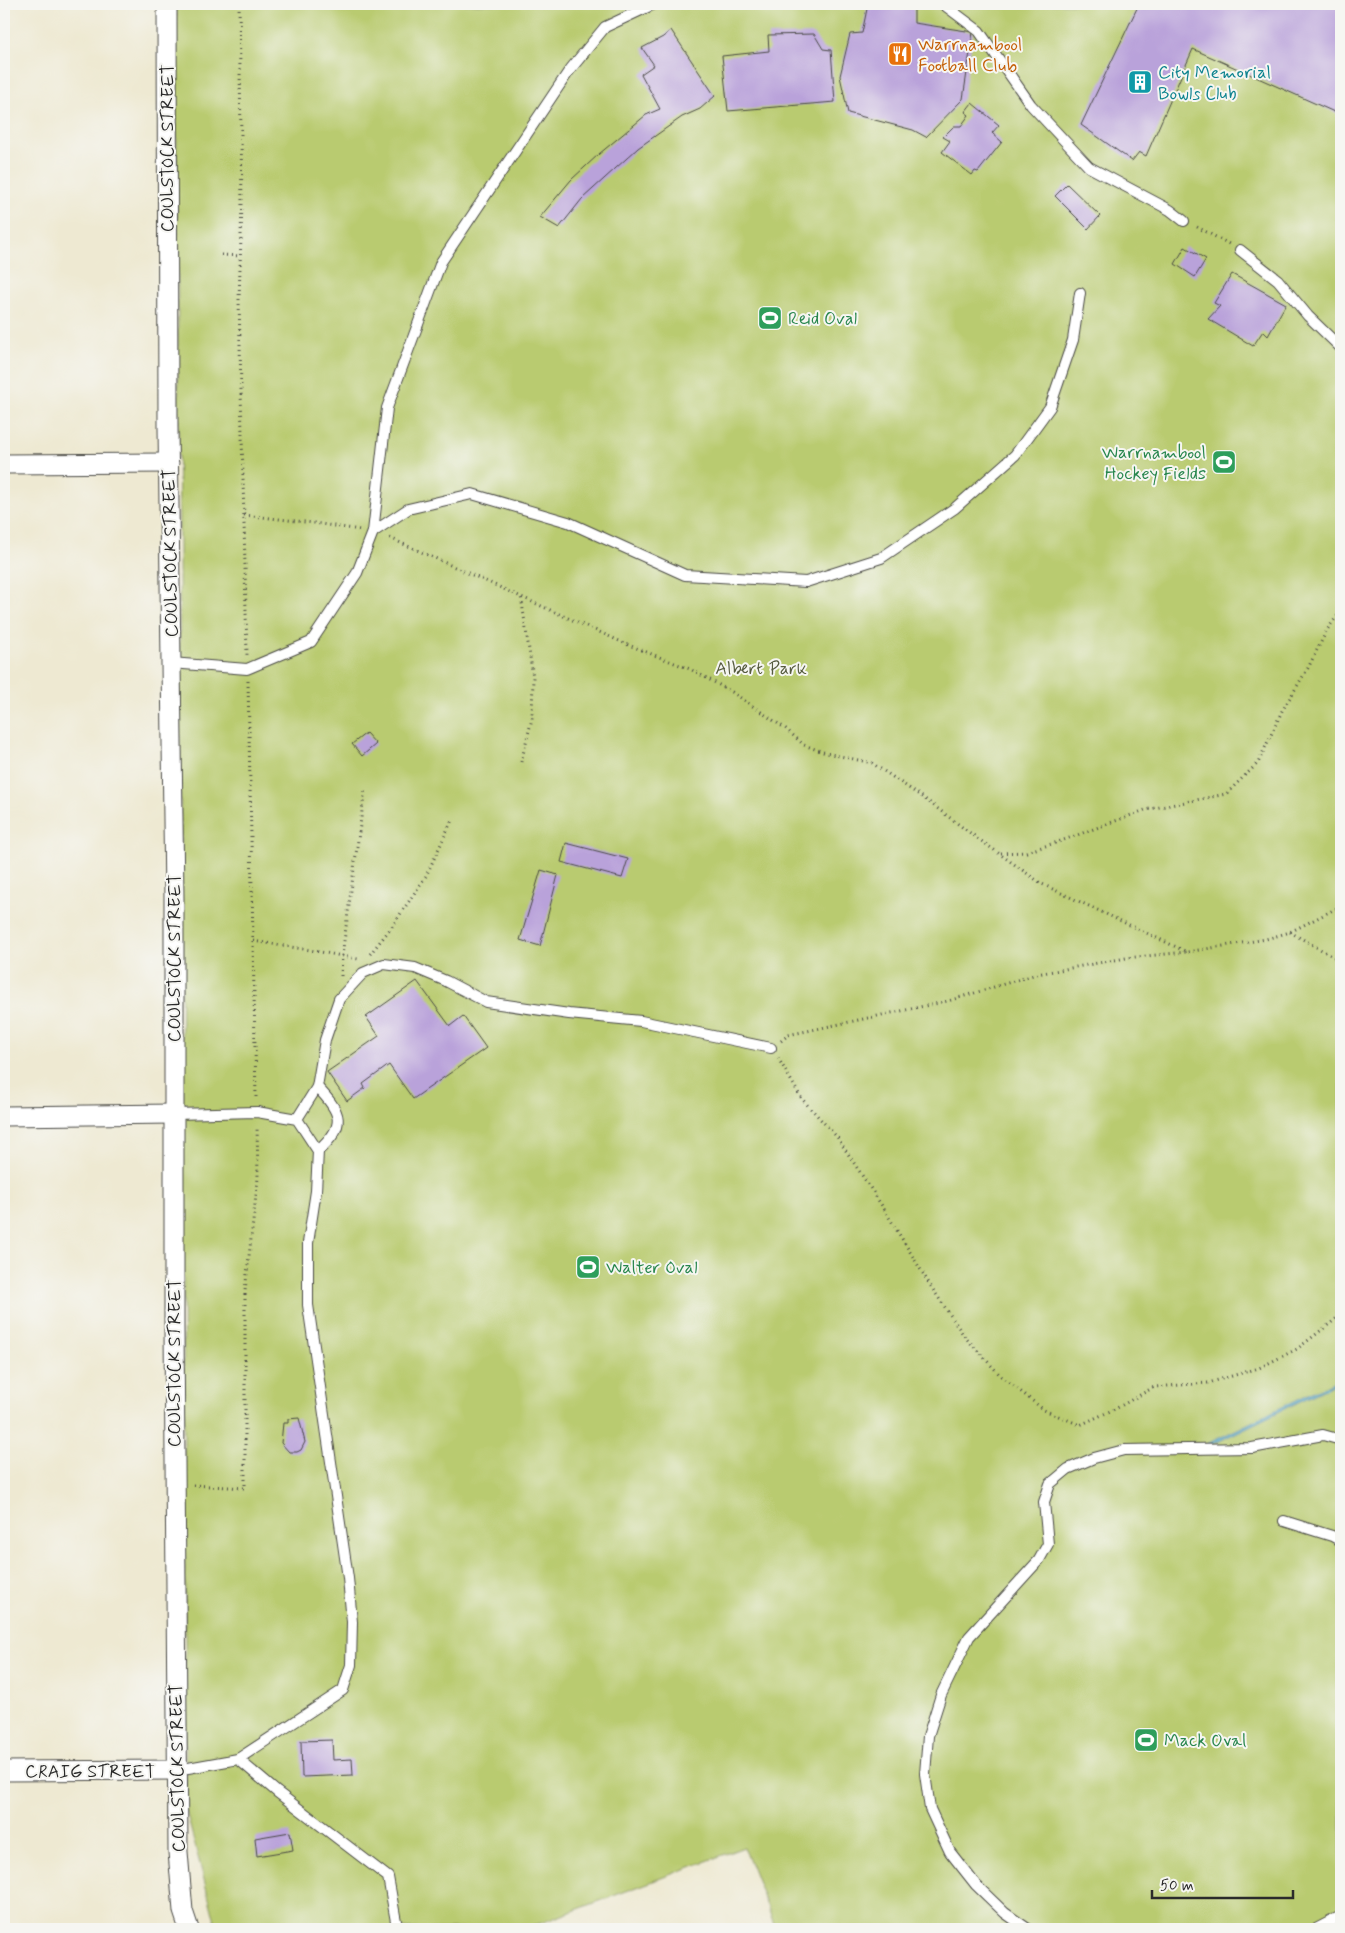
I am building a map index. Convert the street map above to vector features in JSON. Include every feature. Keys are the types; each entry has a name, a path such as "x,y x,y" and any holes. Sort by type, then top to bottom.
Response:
{"street":[{"name":"COULSTOCK STREET","path":"167,4 168,463 174,898 177,1770 178,1852 183,1911 188,1929"},
{"path":"4,464 168,463"},
{"path":"4,1116 174,1114"},
{"name":"CRAIG STREET","path":"4,1772 177,1770"}],"lane":[{"path":"171,663 247,670 311,642 357,573 373,532 387,408 441,262 568,72 605,27 654,4"},
{"path":"943,4 979,31 1031,105 1089,167 1170,210 1184,221"},
{"path":"1240,250 1278,280 1308,316 1341,348"},
{"path":"373,532 408,509 472,494 568,522 684,575 806,582 881,558 955,508 1015,455 1050,407 1073,340 1080,293"},
{"path":"297,1118 317,1087 325,1040 340,999 363,973 384,964 414,968 446,981 486,1002 569,1014 641,1021 772,1048"},
{"path":"317,1087 330,1101 338,1120 338,1127 330,1140 318,1151"},
{"path":"174,1114 257,1112 297,1118 318,1151 316,1191 308,1243 308,1305 348,1578 352,1622 351,1665 342,1690 238,1759 177,1770"},
{"path":"1028,1929 1005,1913 976,1885 950,1852 930,1809 925,1774 928,1736 941,1695 969,1637 1039,1560 1048,1544 1044,1502 1050,1484 1068,1469 1094,1458 1124,1450 1252,1448 1323,1436 1341,1440"},
{"path":"1284,1521 1332,1536 1341,1541"},
{"path":"238,1759 277,1792 388,1877 397,1927"},
{"path":"1316,1929 1341,1916"}],"path":[{"path":"175,1485 245,1488 245,1291 258,1178 239,300 242,203 239,4"},
{"path":"1184,221 1240,250"},
{"path":"221,255 241,256"},
{"path":"244,515 373,532 396,539 626,644 698,674 740,697 786,729 804,745 826,753 872,763 1042,884 1187,952"},
{"path":"521,596 533,677 532,718 521,762"},
{"path":"1000,854 1026,852 1145,810 1226,794 1258,763 1282,711 1308,668 1327,630 1341,611"},
{"path":"340,999 342,956 365,789"},
{"path":"252,941 365,961 426,876 452,820"},
{"path":"1341,906 1290,932 1266,939 1187,952 1126,958 1038,974 948,1001 788,1035 772,1048 802,1099 837,1137 965,1337 1001,1376 1044,1410 1080,1425 1117,1408 1154,1387 1208,1383 1258,1368 1296,1349 1341,1315"},
{"path":"1290,932 1341,961"}],"green space":[{"name":"Albert Park","path":"176,4 1341,4 1341,1929 776,1929 744,1847 525,1929 217,1929 186,1811"}],"water":[{"path":"1341,1378 1341,1381 1205,1448 1199,1448"}],"building":[{"path":"868,4 914,4 914,23 973,32 963,99 926,137 913,130 848,113 840,76 850,34 862,33"},
{"name":"City Memorial Bowls Club","path":"1139,4 1341,4 1341,115 1193,49 1146,156 1139,152 1132,161 1081,125"},
{"path":"671,30 715,96 700,109 682,117 638,148 582,199 559,228 540,217 571,180 599,154 646,115 660,109 641,74 654,65 642,48 663,37"},
{"path":"814,34 823,49 831,50 835,102 728,111 722,56 769,51 768,35"},
{"path":"972,103 999,125 992,133 1002,142 978,172 975,171 972,175 942,152 950,141 943,137 954,126 961,126 969,115 965,112"},
{"path":"1067,184 1100,216 1088,229 1055,196"},
{"path":"1185,247 1206,259 1195,277 1175,264"},
{"path":"1232,274 1286,304 1268,336 1263,331 1253,346 1208,319 1220,306 1214,303"},
{"path":"366,733 376,744 362,756 352,744"},
{"path":"566,843 628,859 622,878 561,862"},
{"path":"541,870 558,875 540,946 520,940"},
{"path":"417,981 450,1026 463,1016 486,1048 413,1099 389,1065 363,1084 365,1088 347,1101 327,1072 379,1036 366,1017"},
{"path":"299,1418 305,1442 301,1450 289,1452 281,1443 283,1423 288,1423 288,1419"},
{"path":"332,1740 333,1760 352,1759 353,1775 302,1777 301,1741"},
{"path":"290,1832 293,1850 257,1856 255,1838"}],"place":[{"name":"Warrnambool Football Club","path":"900,54"},
{"name":"City Memorial Bowls Club","path":"1140,82"},
{"name":"Reid Oval","path":"770,318"},
{"name":"Warrnambool Hockey Fields","path":"1224,462"},
{"name":"Walter Oval","path":"588,1267"},
{"name":"Mack Oval","path":"1146,1740"}]}
